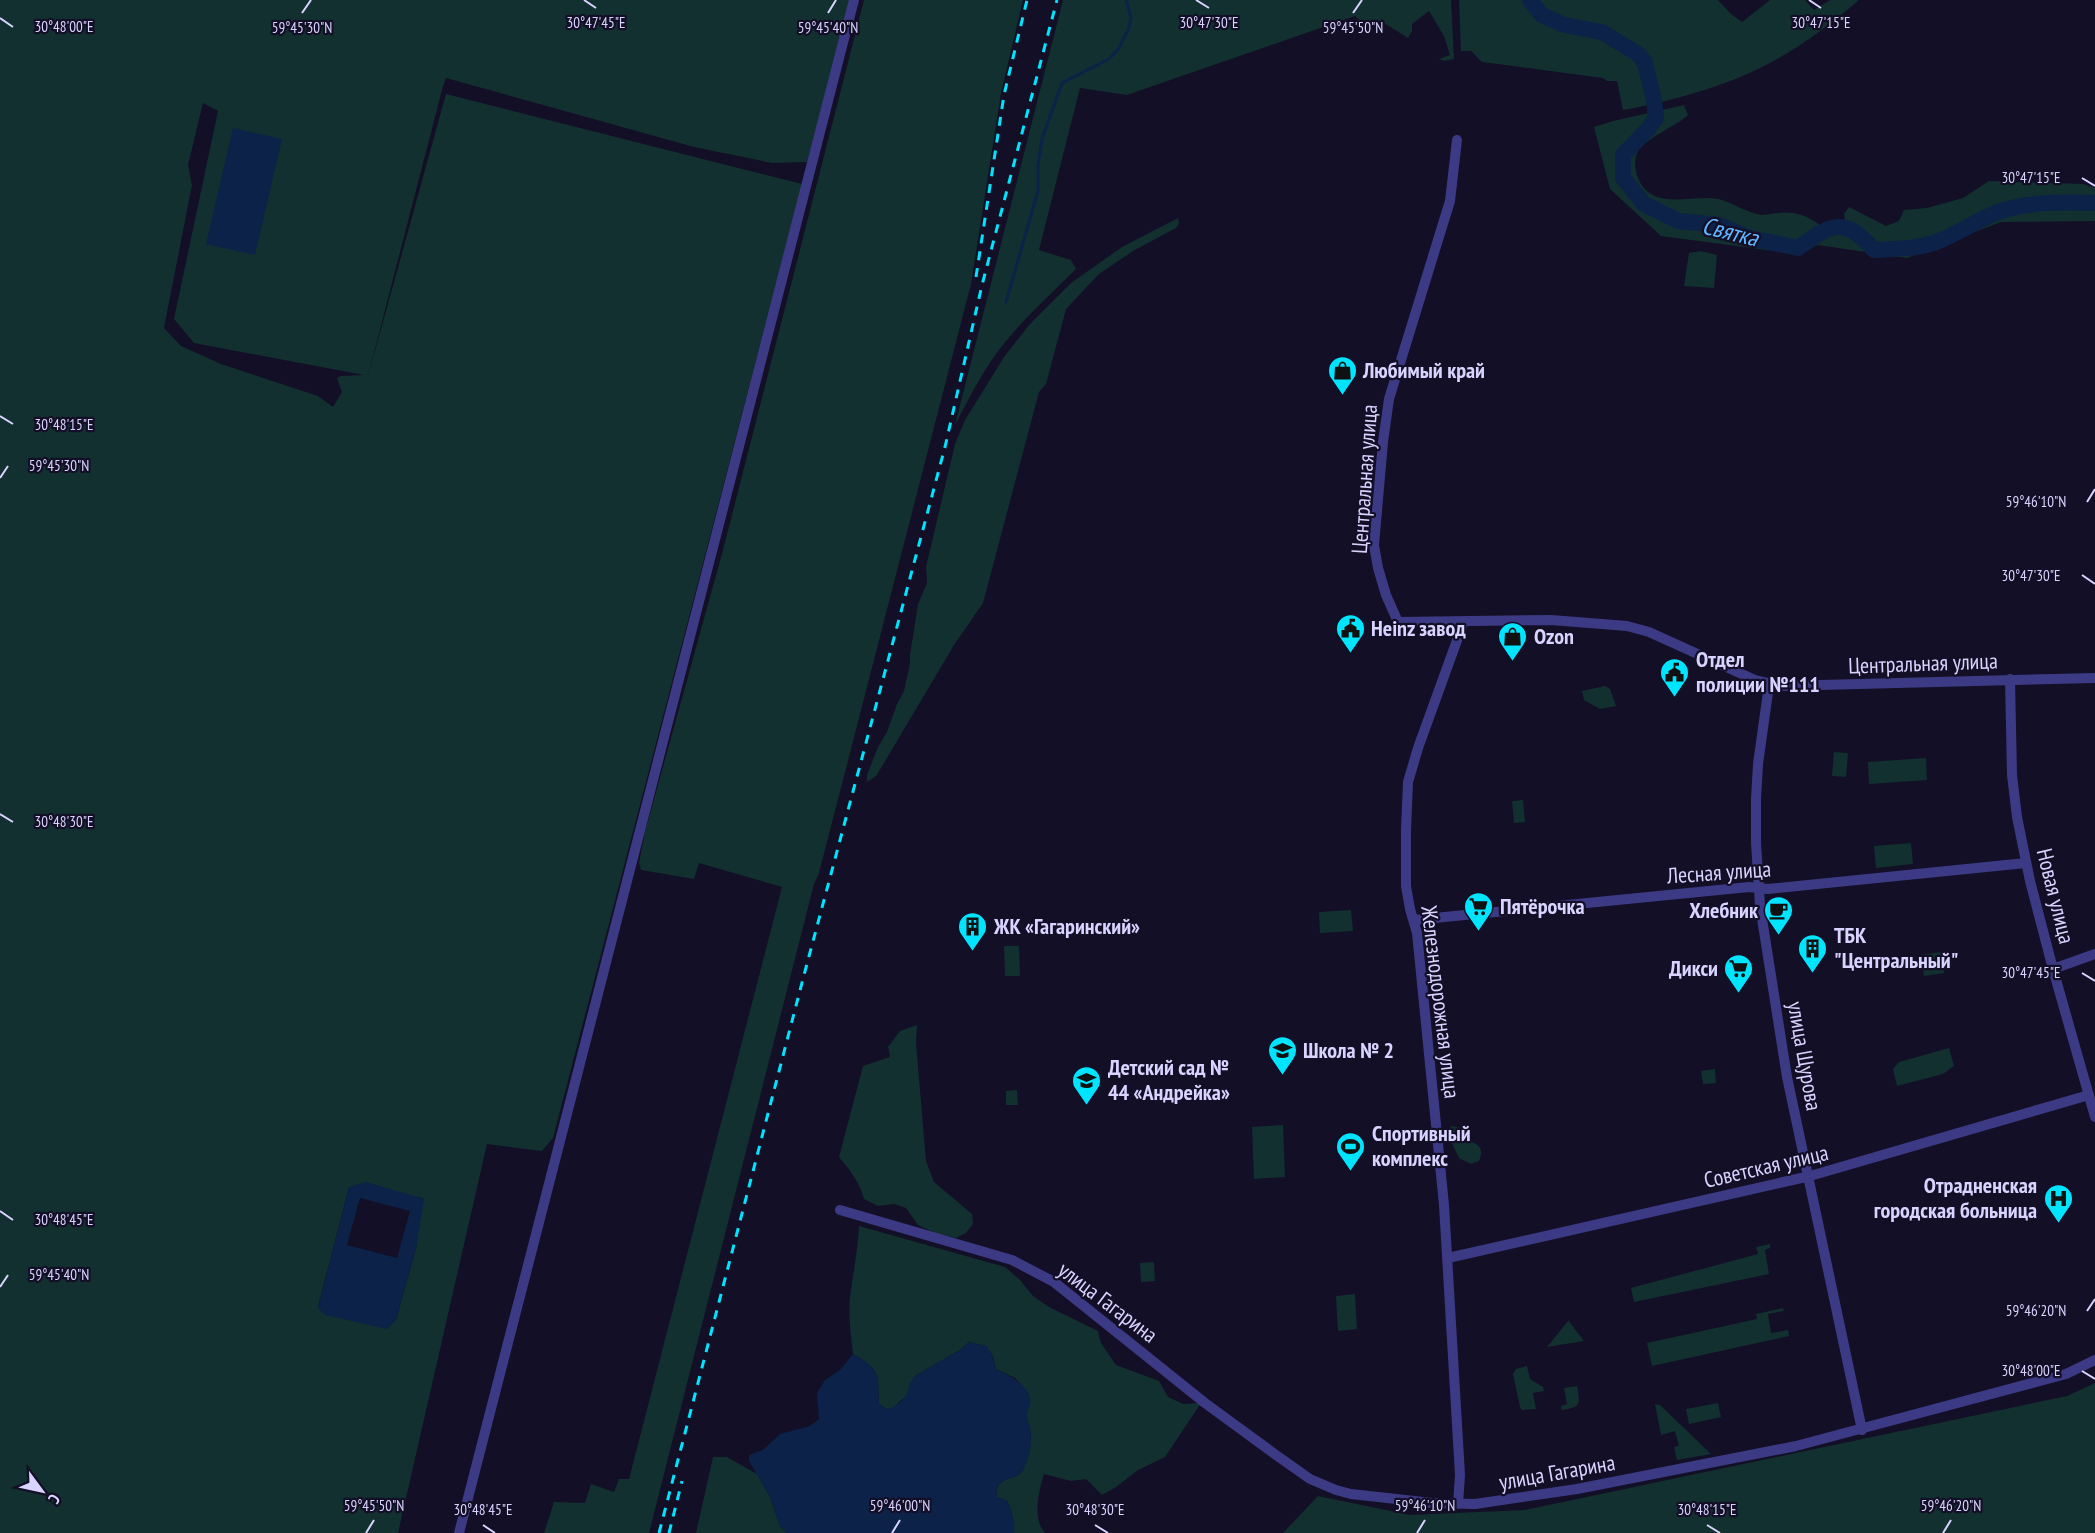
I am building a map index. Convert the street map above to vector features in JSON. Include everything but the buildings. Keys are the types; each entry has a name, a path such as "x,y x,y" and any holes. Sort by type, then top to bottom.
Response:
{"street":[{"path":"459,1533 855,0"},
{"name":"Центральная улица","path":"1457,140 1450,201 1389,399 1374,545 1386,595 1398,622 1551,620 1639,628 1769,685 1819,686 2095,678"},
{"name":"Железнодорожная улица","path":"1458,1504 1460,1475 1448,1258 1429,1036 1414,920 1406,886 1408,782 1464,621"},
{"name":"Новая улица","path":"2010,679 2012,775 2017,817 2026,863 2053,969 2095,1117"},
{"name":"улица Щурова","path":"1769,685 1758,764 1756,799 1760,906 1787,1077 1810,1176 1862,1430"},
{"name":"Лесная улица","path":"1414,920 1749,886 1758,888 1802,885 2026,863"},
{"path":"2053,969 2095,954"},
{"name":"Советская улица","path":"1448,1258 1810,1176 2089,1095"},
{"name":"улица Гагарина","path":"840,1210 1012,1260 1054,1282 1205,1403 1310,1479 1351,1494 1458,1504 1495,1502 1651,1475 1796,1446 1862,1430 2066,1374 2095,1360"}],"green space":[{"path":"0,0 851,0 807,162 772,163 694,147 446,78 443,86 368,376 446,94 802,184 553,1138 542,1151 487,1144 398,1533 0,1533","holes":["203,103 218,111 174,319 194,343 364,375 337,378 342,392 333,407 318,396 221,364 181,346 164,328 192,185 188,165","349,1187 423,1198 416,1248 396,1320 318,1307"]},
{"path":"864,0 1023,0 1001,93 971,284 819,873 814,884 649,1533 544,1533 554,1502 585,1503 591,1484 614,1492 619,1479 629,1479 782,887 699,863 694,879 641,870 639,863 645,832 723,550"},
{"path":"1063,0 1451,0 1454,59 1444,61 1439,59 1450,55 1444,36 1429,11 1412,24 1412,31 1408,38 1384,23 1359,20 1355,16 1127,95 1080,88 1039,250 1071,260 1076,269 1033,311 1003,345 983,373 955,425"},
{"path":"1459,0 1718,0 1742,22 1770,0 1805,0 1814,10 1830,0 1859,0 1804,43 1734,80 1660,102 1623,110 1617,81 1482,62 1471,51 1461,51"},
{"path":"1684,105 1688,115 1647,142 1636,156 1636,172 1643,187 1651,194 1661,198 1718,199 1761,215 1796,214 1821,226 1845,221 1844,214 1849,207 1886,226 1899,221 1904,210 1927,208 1963,198 1989,181 2083,184 2095,188 2095,221 2001,222 1907,258 1818,245 1797,254 1661,236 1610,189 1594,127"},
{"path":"1178,218 1179,224 1176,228 1133,251 1099,274 1066,309 1046,384 1039,392 983,603 954,645 876,776 867,782 867,775 878,747 887,732 904,691 918,604 927,583 926,567 955,444 965,420 1004,357 1029,325 1071,283 1122,247"},
{"path":"1701,251 1717,255 1714,288 1684,286 1689,253"},
{"path":"1605,686 1610,689 1616,706 1600,709 1584,700 1582,691"},
{"path":"1834,752 1848,753 1846,777 1832,776"},
{"path":"1926,758 1927,780 1869,784 1868,762"},
{"path":"1523,800 1525,822 1514,823 1512,801"},
{"path":"1911,843 1913,864 1876,868 1874,846"},
{"path":"1351,910 1353,931 1320,933 1319,912"},
{"path":"1004,946 1019,946 1020,976 1005,976"},
{"path":"1941,952 1944,973 1924,976 1921,955"},
{"path":"917,1025 916,1043 926,1161 934,1182 972,1214 973,1224 966,1233 956,1238 935,1233 918,1225 906,1208 894,1204 878,1206 864,1199 854,1177 839,1157 863,1066 890,1057 888,1047 900,1031"},
{"path":"1949,1048 1954,1066 1943,1074 1897,1086 1893,1069 1899,1062"},
{"path":"1715,1069 1716,1083 1703,1084 1701,1071"},
{"path":"1017,1090 1018,1105 1006,1105 1006,1091"},
{"path":"1283,1125 1285,1177 1254,1179 1252,1127"},
{"path":"1451,1126 1462,1128 1468,1141 1480,1148 1479,1161 1471,1164 1459,1158 1447,1133"},
{"path":"859,1226 1005,1267 1033,1296 1049,1307 1098,1331 1101,1343 1116,1365 1159,1381 1168,1397 1183,1404 1201,1403 1165,1457 1138,1470 1102,1495 1086,1479 1071,1481 1044,1474 1038,1512 1041,1527 1045,1533 1014,1533 1014,1521 1007,1501 997,1497 997,1490 1002,1482 1023,1470 1027,1460 1031,1438 1026,1415 1027,1391 1015,1378 996,1369 993,1357 986,1346 969,1342 960,1350 915,1376 906,1396 893,1408 887,1409 879,1404 876,1373 868,1364 853,1354 849,1304"},
{"path":"1770,1244 1770,1248 1765,1250 1769,1274 1634,1302 1631,1288 1758,1254 1756,1247"},
{"path":"1154,1262 1155,1281 1141,1282 1140,1263"},
{"path":"1355,1294 1357,1329 1338,1331 1336,1296"},
{"path":"1783,1308 1784,1311 1768,1314 1771,1333 1788,1330 1789,1336 1652,1366 1647,1343 1757,1319 1756,1314"},
{"path":"1568,1321 1584,1341 1547,1347"},
{"path":"1527,1366 1530,1379 1543,1387 1544,1391 1533,1393 1536,1409 1522,1410 1513,1374 1516,1369"},
{"path":"2095,1383 2095,1533 1283,1533 1318,1496 1410,1515 1525,1510 2067,1396"},
{"path":"1577,1386 1578,1404 1573,1408 1562,1410 1561,1406 1567,1404 1564,1388"},
{"path":"1718,1403 1721,1417 1689,1424 1686,1409"},
{"path":"1655,1404 1660,1405 1711,1454 1677,1460 1674,1447 1679,1446 1675,1431 1661,1435"},
{"path":"713,1457 727,1457 757,1474 770,1497 780,1526 787,1533 696,1533"}],"water":[{"path":"233,128 282,139 255,255 206,244"},
{"path":"366,1182 424,1199 416,1248 396,1320 387,1329 325,1315 318,1308 349,1187","holes":["360,1198 410,1211 397,1258 347,1245"]},
{"path":"969,1342 986,1346 996,1369 1018,1382 1026,1389 1030,1397 1027,1416 1031,1440 1027,1461 1019,1474 1002,1482 997,1490 997,1497 1007,1501 1014,1521 1014,1533 787,1533 780,1526 770,1497 749,1461 749,1455 763,1450 780,1434 810,1426 819,1419 817,1393 825,1380 840,1370 853,1354 868,1364 876,1373 879,1404 887,1409 902,1400 915,1376 960,1350"}],"waterway":[{"path":"1006,302 1038,191 1038,166 1042,139 1062,83 1109,59 1119,48 1131,18 1126,0"},
{"name":"Святка","path":"1530,0 1542,15 1564,25 1602,32 1638,54 1645,63 1656,118 1623,155 1623,178 1644,204 1678,221 1719,225 1750,238 1798,248 1831,228 1845,228 1859,235 1874,250 1931,244 1993,214 2017,207 2056,203 2095,203"}],"railway":[{"path":"976,277 1004,95 1027,0"},
{"path":"659,1533 804,975 945,447 982,285 1057,0"},
{"path":"669,1533 682,1481"}],"place":[{"name":"Любимый край","path":"1342,396"},
{"name":"Heinz завод","path":"1350,654"},
{"name":"Ozon","path":"1513,662"},
{"name":"Отдел полиции №111","path":"1675,698"},
{"name":"Пятёрочка","path":"1479,932"},
{"name":"Хлебник","path":"1779,936"},
{"name":"ЖК «Гагаринский»","path":"973,952"},
{"name":"ТБК \"Центральный\"","path":"1813,974"},
{"name":"Дикси","path":"1739,994"},
{"name":"Школа № 2","path":"1282,1076"},
{"name":"Детский сад № 44 «Андрейка»","path":"1087,1106"},
{"name":"Спортивный комплекс","path":"1351,1172"},
{"name":"Отрадненская городская больница","path":"2058,1224"}]}
